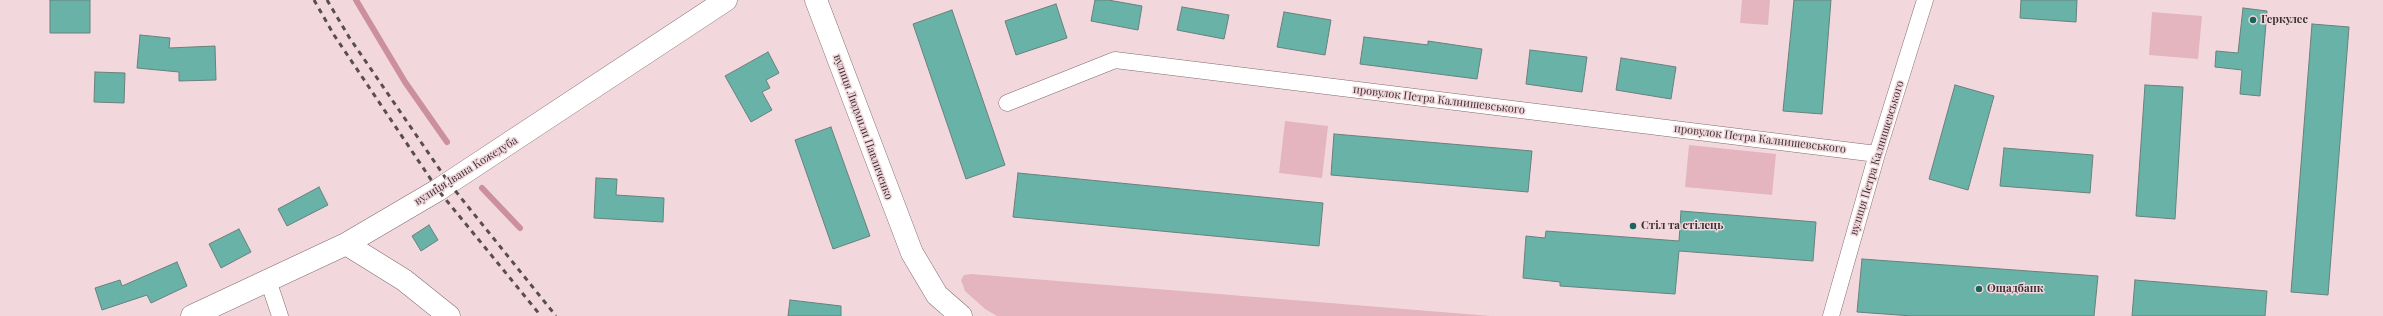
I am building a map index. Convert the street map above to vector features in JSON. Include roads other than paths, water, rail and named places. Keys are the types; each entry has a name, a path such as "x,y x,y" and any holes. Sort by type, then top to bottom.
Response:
{"main road":[{"name":"вулиця Івана Кожедуба","path":"192,316 346,244 444,187 726,0"},
{"name":"вулиця Людмили Павличенко","path":"816,2 912,253 937,294 960,316"},
{"path":"346,244 404,280 449,316"}],"street":[{"name":"вулиця Петра Калнишевського","path":"1831,316 1877,154 1925,0"},
{"name":"провулок Петра Калнишевського","path":"1007,103 1115,60 1877,154"},
{"path":"268,280 280,316"}],"waterway":[{"path":"356,0 405,82 447,142"},
{"path":"482,188 520,228"}],"railway":[{"path":"314,0 334,35 438,190 541,316"},
{"path":"327,0 349,37 449,183 556,316"}],"place":[{"name":"Геркулес","path":"2253,20"},
{"name":"Стіл та стілець","path":"1633,226"},
{"name":"Ощадбанк","path":"1979,289"}]}
